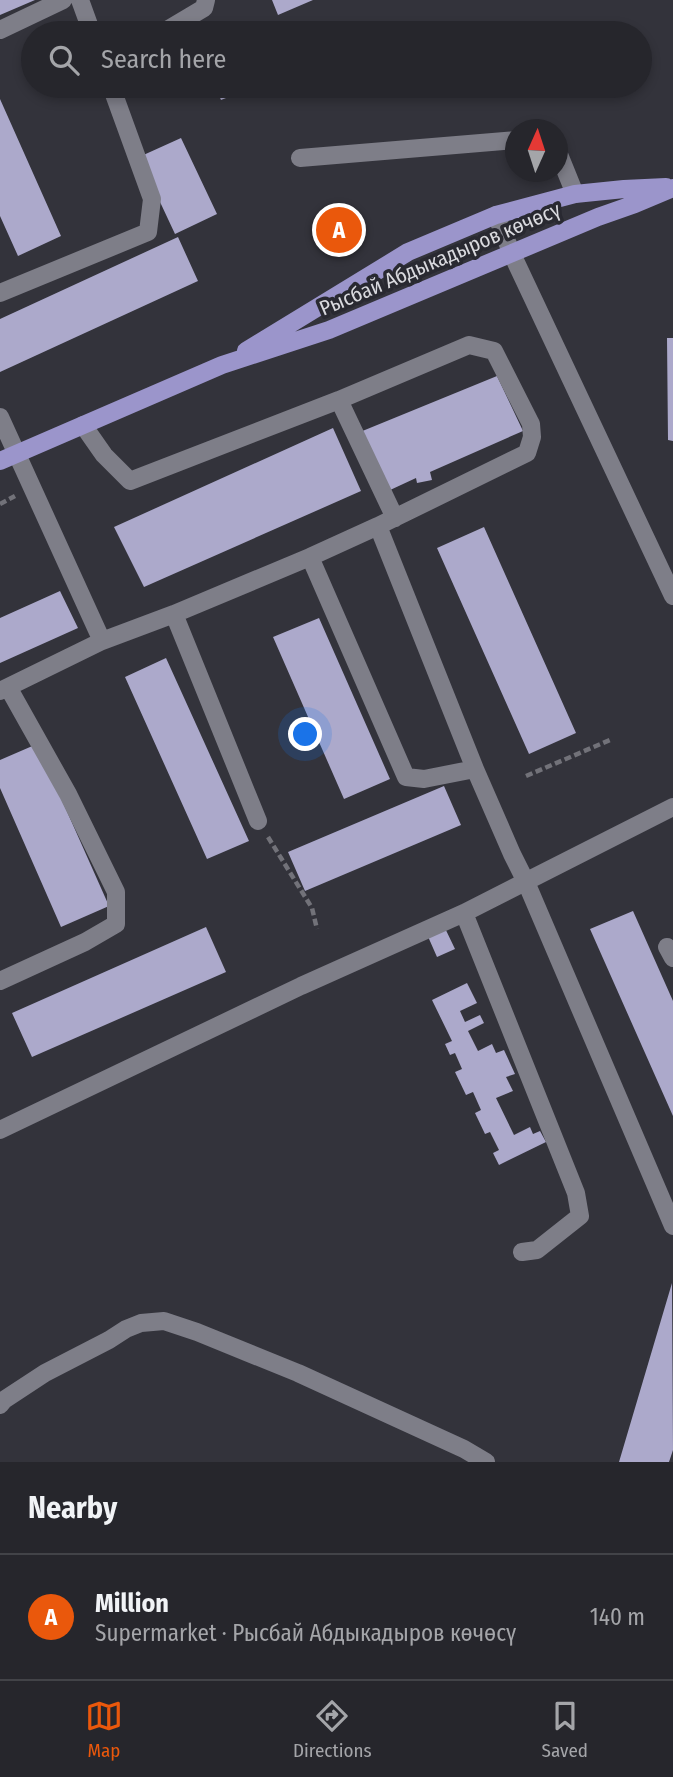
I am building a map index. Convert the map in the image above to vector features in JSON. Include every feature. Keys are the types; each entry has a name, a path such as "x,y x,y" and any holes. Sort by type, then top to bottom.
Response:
{"main road":[{"name":"Рысбай Абдыкадыров көчөсү","path":"222,365 408,252 496,215 575,194 673,187"},
{"name":"Рысбай Абдыкадыров көчөсү","path":"8,457 222,365 329,330 673,187"}],"street":[{"path":"0,30 63,0"},
{"path":"80,0 88,21"},
{"path":"182,21 204,8 206,0"},
{"path":"0,293 148,232 152,199 115,98"},
{"path":"300,158 505,141"},
{"path":"568,177 575,194"},
{"path":"496,215 673,596"},
{"path":"0,981 85,942 116,924 116,892 68,794 4,689 102,641 174,614 379,526 527,453 532,437 531,424 495,351 469,345 339,400 130,481 104,455 83,425"},
{"path":"339,400 395,518"},
{"path":"0,417 8,457 102,641"},
{"path":"379,526 475,768 527,882 673,1226"},
{"path":"310,557 406,777 424,779 475,768"},
{"path":"174,614 258,821"},
{"path":"0,1130 301,986 464,913 673,807"},
{"path":"464,913 576,1193 580,1216 537,1250 522,1252"},
{"path":"0,1405 45,1373 126,1329 141,1323 164,1321 298,1373 464,1449 486,1462"}],"path":[{"path":"526,776 610,740"},
{"path":"258,821 312,908 317,929"}],"building":[{"path":"0,0 35,0 0,15"},
{"path":"272,0 313,0 278,15"},
{"path":"0,99 61,236 18,256 0,216"},
{"path":"181,138 217,214 175,234 139,157"},
{"path":"178,237 198,281 0,372 0,319"},
{"path":"667,338 673,338 673,441 668,440"},
{"path":"497,376 523,431 430,472 432,480 417,483 416,478 388,491 360,432"},
{"path":"333,428 361,491 144,587 114,527"},
{"path":"484,527 576,733 529,754 437,548"},
{"path":"60,591 78,628 0,663 0,618"},
{"path":"319,618 390,779 344,799 273,637"},
{"path":"166,658 249,841 207,859 125,677"},
{"path":"37,744 109,906 61,927 0,788 0,760"},
{"path":"444,786 461,825 305,891 288,852"},
{"path":"633,911 673,1001 673,1116 590,929"},
{"path":"443,924 455,949 437,957 426,932"},
{"path":"206,927 226,972 32,1057 12,1013"},
{"path":"467,983 477,1003 460,1011 465,1022 480,1015 484,1023 468,1031 478,1051 492,1044 496,1053 504,1050 515,1074 506,1077 513,1091 496,1098 514,1135 530,1127 533,1134 540,1131 546,1142 499,1165 493,1153 499,1150 490,1132 485,1134 475,1113 481,1110 473,1092 466,1095 455,1072 462,1069 455,1053 450,1055 445,1044 452,1041 432,1000"},
{"path":"672,1283 673,1450 669,1462 619,1462"}],"place":[{"name":"Million","path":"339,230"}]}
